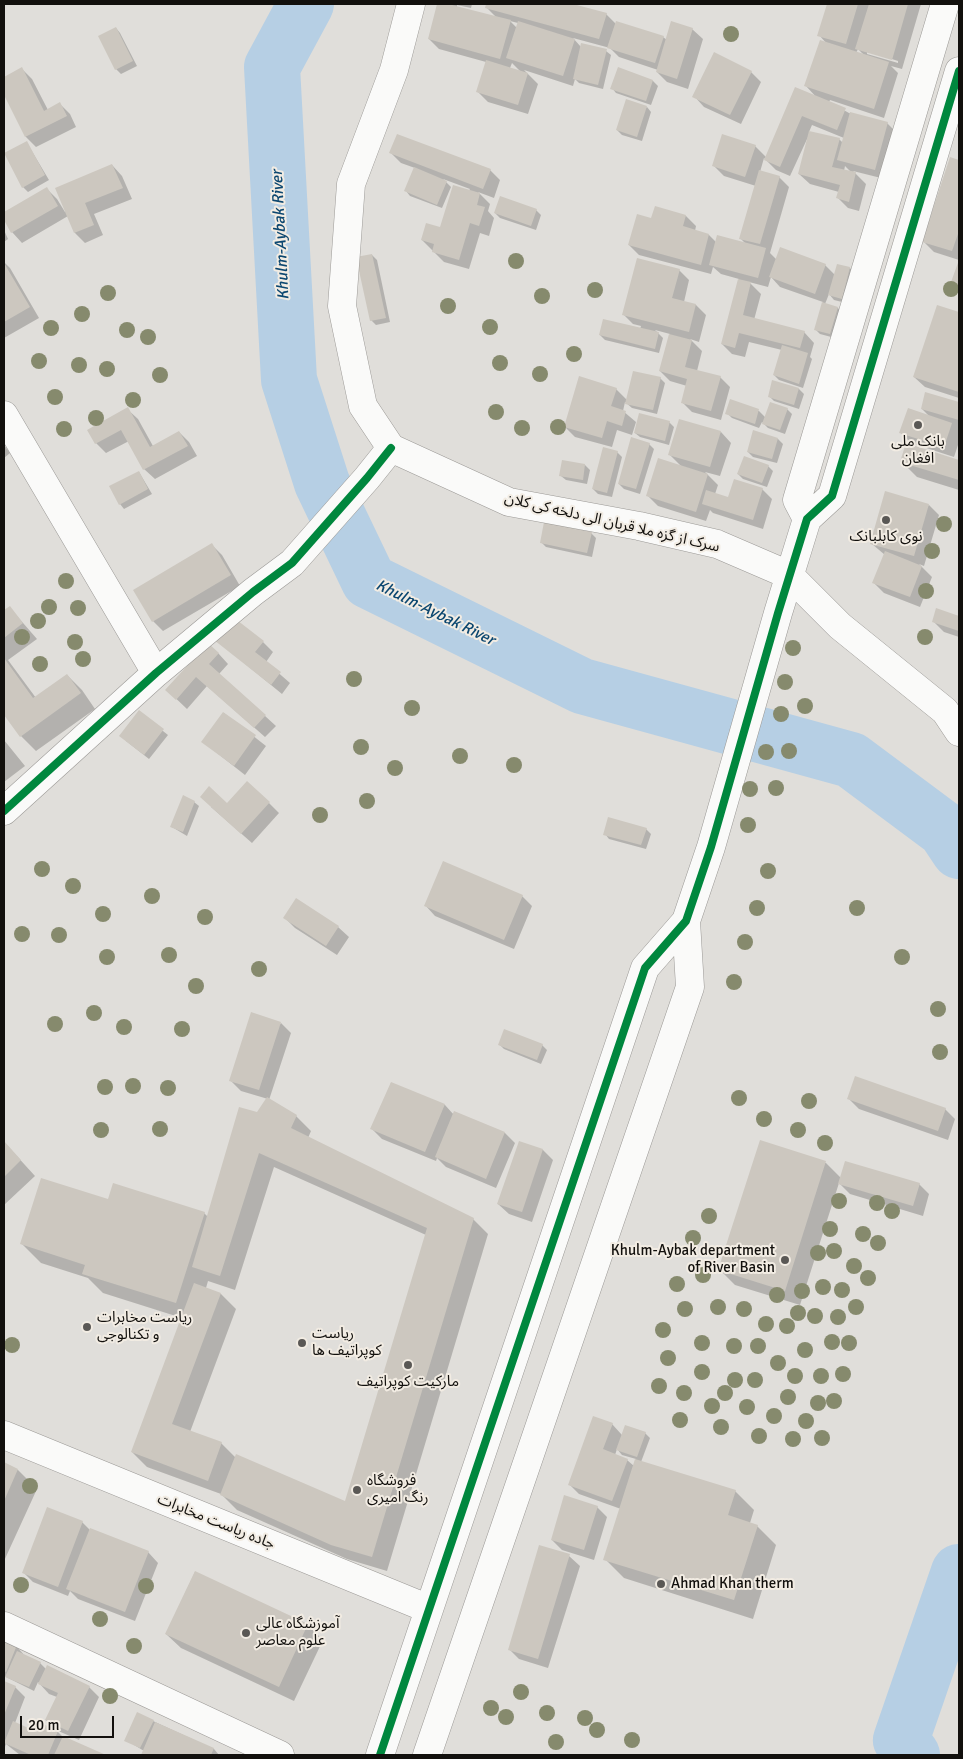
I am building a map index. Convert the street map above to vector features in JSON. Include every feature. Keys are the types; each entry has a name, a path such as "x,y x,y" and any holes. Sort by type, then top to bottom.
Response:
{"street":[{"path":"4,811 156,673 253,592 292,563 391,448 363,406 342,306 351,184 394,70 411,4"},
{"path":"807,518 797,500 945,4"},
{"path":"427,1755 690,988 686,921 711,847 807,518 832,496 959,71"},
{"path":"4,415 156,673"},
{"name":"سرک از گزه ملا قربان الی دلخه کی کلان","path":"391,448 509,502 639,526 716,544 789,575 840,626 945,711 959,732"},
{"path":"380,1755 645,968 686,921"},
{"name":"جاده ریاست مخابرات","path":"4,1435 429,1609"},
{"path":"4,1626 280,1755"}],"building":[{"path":"437,4 448,4 511,20 500,59 428,39"},
{"path":"486,4 573,4 607,13 599,39 485,8"},
{"path":"827,4 858,4 846,44 817,36"},
{"path":"869,4 908,4 892,60 855,49"},
{"path":"518,21 575,39 563,76 506,58"},
{"path":"616,21 664,36 655,63 607,48"},
{"path":"671,21 693,28 677,79 656,72"},
{"path":"116,27 133,61 115,70 98,36"},
{"path":"820,40 889,62 874,109 804,86"},
{"path":"581,43 607,49 598,85 573,79"},
{"path":"714,52 752,71 730,115 692,97"},
{"path":"486,60 528,73 518,105 476,92"},
{"path":"22,67 44,111 60,102 67,116 25,137 4,95 4,77"},
{"path":"618,67 653,80 646,101 610,89"},
{"path":"795,87 846,108 837,130 802,116 780,167 764,160"},
{"path":"626,99 647,106 637,137 616,130"},
{"path":"850,112 888,122 875,170 837,160"},
{"path":"809,131 840,138 832,167 856,172 849,202 836,198 840,185 798,174"},
{"path":"397,134 491,169 483,189 389,153"},
{"path":"722,134 756,145 745,177 712,166"},
{"path":"27,141 45,175 22,188 4,153"},
{"path":"950,157 959,160 959,231 952,251 922,242"},
{"path":"112,164 123,188 85,203 94,225 74,233 55,188"},
{"path":"414,167 447,181 437,205 404,191"},
{"path":"759,170 780,176 760,244 739,239"},
{"path":"453,185 480,193 477,205 485,207 479,226 470,223 459,260 432,252 434,244 421,240 426,223 440,227"},
{"path":"47,187 58,206 11,233 4,220 4,212"},
{"path":"500,196 537,209 531,226 494,213"},
{"path":"655,206 686,215 683,226 709,234 701,265 628,245 637,214 651,218"},
{"path":"717,235 766,248 758,278 709,265"},
{"path":"780,247 826,264 815,294 769,277"},
{"path":"372,254 386,318 370,321 356,257"},
{"path":"637,258 680,269 672,298 696,304 689,332 622,315"},
{"path":"959,260 959,285 951,282"},
{"path":"4,263 30,307 4,322"},
{"path":"837,264 850,267 842,299 828,295"},
{"path":"738,279 751,282 743,315 805,331 800,348 739,333 735,348 721,344"},
{"path":"822,302 838,307 830,334 814,330"},
{"path":"937,305 959,312 959,392 913,377"},
{"path":"603,319 659,332 655,349 599,335"},
{"path":"669,334 692,340 685,367 721,376 711,411 681,403 687,379 659,371"},
{"path":"782,345 808,353 799,384 773,375"},
{"path":"633,371 661,377 653,410 625,404"},
{"path":"579,376 617,388 611,406 626,411 622,426 607,421 602,438 564,427"},
{"path":"772,380 799,388 794,405 768,397"},
{"path":"925,392 959,402 959,420 921,409"},
{"path":"730,399 759,409 755,424 725,414"},
{"path":"770,402 788,408 780,430 762,424"},
{"path":"128,407 150,447 179,431 188,446 143,470 121,430 95,444 87,430"},
{"path":"908,408 952,423 944,447 899,433"},
{"path":"639,413 670,421 665,441 634,433"},
{"path":"679,419 721,431 710,467 668,455"},
{"path":"753,430 778,438 772,459 747,452"},
{"path":"631,437 650,443 636,489 618,484"},
{"path":"906,443 959,460 959,480 900,462"},
{"path":"603,447 618,451 607,493 592,489"},
{"path":"744,456 769,465 762,483 737,474"},
{"path":"658,458 708,474 696,512 646,496"},
{"path":"562,460 585,464 583,480 559,476"},
{"path":"139,471 148,489 119,505 109,486"},
{"path":"734,479 763,488 753,520 702,504 706,490 728,497"},
{"path":"885,491 929,504 914,556 870,544"},
{"path":"544,522 592,532 587,553 540,543"},
{"path":"212,543 231,575 152,622 133,590"},
{"path":"885,551 922,566 910,597 872,583"},
{"path":"10,606 23,623 4,638 4,610"},
{"path":"936,608 959,616 959,631 932,622"},
{"path":"233,617 264,641 255,652 281,672 271,685 214,640"},
{"path":"208,643 219,653 209,664 266,715 254,728 196,677 176,700 165,690"},
{"path":"4,658 33,698 67,674 81,693 20,737 4,715"},
{"path":"139,710 164,729 144,755 119,736"},
{"path":"223,712 256,735 234,766 201,742"},
{"path":"247,781 270,802 241,834 200,797 209,786 227,803"},
{"path":"183,795 195,801 183,832 170,827"},
{"path":"608,817 647,828 641,845 603,835"},
{"path":"443,861 523,895 504,940 424,906"},
{"path":"296,898 339,926 326,946 283,918"},
{"path":"251,1012 281,1022 259,1090 229,1081"},
{"path":"504,1029 543,1044 537,1060 498,1045"},
{"path":"855,1076 946,1108 938,1131 847,1099"},
{"path":"391,1082 445,1104 425,1152 370,1129"},
{"name":"مارکیت کوپراتیف","path":"267,1097 297,1115 291,1128 474,1218 372,1557 331,1545 220,1495 236,1454 345,1501 427,1228 259,1153 220,1276 192,1267 239,1107 257,1112"},
{"path":"454,1111 505,1132 486,1179 435,1157"},
{"path":"760,1140 826,1161 785,1291 718,1270"},
{"path":"4,1141 21,1160 4,1177"},
{"path":"519,1141 543,1149 522,1212 497,1204"},
{"path":"845,1161 920,1183 913,1206 838,1184"},
{"path":"41,1178 108,1199 113,1183 205,1212 176,1303 82,1274 85,1265 20,1244"},
{"path":"194,1283 221,1293 172,1424 222,1442 208,1481 131,1452"},
{"path":"593,1416 613,1423 603,1449 628,1459 612,1501 568,1485"},
{"path":"625,1425 646,1432 637,1457 616,1450"},
{"path":"635,1459 736,1490 728,1515 758,1525 734,1600 603,1560"},
{"path":"4,1462 18,1469 4,1501"},
{"path":"564,1495 598,1506 584,1550 551,1540"},
{"path":"47,1507 83,1521 58,1587 22,1573"},
{"path":"90,1528 149,1551 125,1612 66,1589"},
{"path":"539,1545 570,1554 538,1659 508,1650"},
{"path":"195,1571 308,1624 279,1687 165,1634"},
{"path":"4,1640 17,1645 6,1672 4,1671"},
{"path":"17,1651 41,1662 29,1687 5,1677"},
{"path":"47,1665 90,1686 68,1731 45,1720 58,1693 38,1684"},
{"path":"4,1681 16,1686 4,1715"},
{"path":"137,1712 154,1720 140,1748 124,1741"},
{"path":"13,1721 37,1732 41,1723 58,1731 48,1755 31,1755 4,1743"},
{"path":"155,1722 214,1748 211,1755 141,1755"},
{"path":"63,1736 106,1755 54,1755"}],"waterway":[{"name":"Khulm-Aybak River","path":"306,4 272,67 289,380 322,483 369,581 582,686 851,760 945,830 959,851"},
{"name":"Khulm-Aybak River","path":"912,1755 901,1740 959,1572"}],"cycle path":[{"path":"380,1755 645,968 686,921 711,847 807,519 832,496 959,71"},
{"path":"4,811 156,673 253,592 292,563 391,448"}],"place":[{"name":"بانک ملی افغان","path":"918,425"},
{"name":"نوی کابلبانک","path":"886,520"},
{"name":"Khulm-Aybak department of River Basin","path":"785,1260"},
{"name":"ریاست مخابرات و تکنالوجی","path":"87,1327"},
{"name":"ریاست کوپراتیف ها","path":"302,1343"},
{"name":"مارکیت کوپراتیف","path":"408,1365"},
{"name":"فروشگاه رنگ امیری","path":"357,1490"},
{"name":"Ahmad Khan therm","path":"661,1584"},
{"name":"آموزشگاه عالی علوم معاصر","path":"246,1633"}]}
